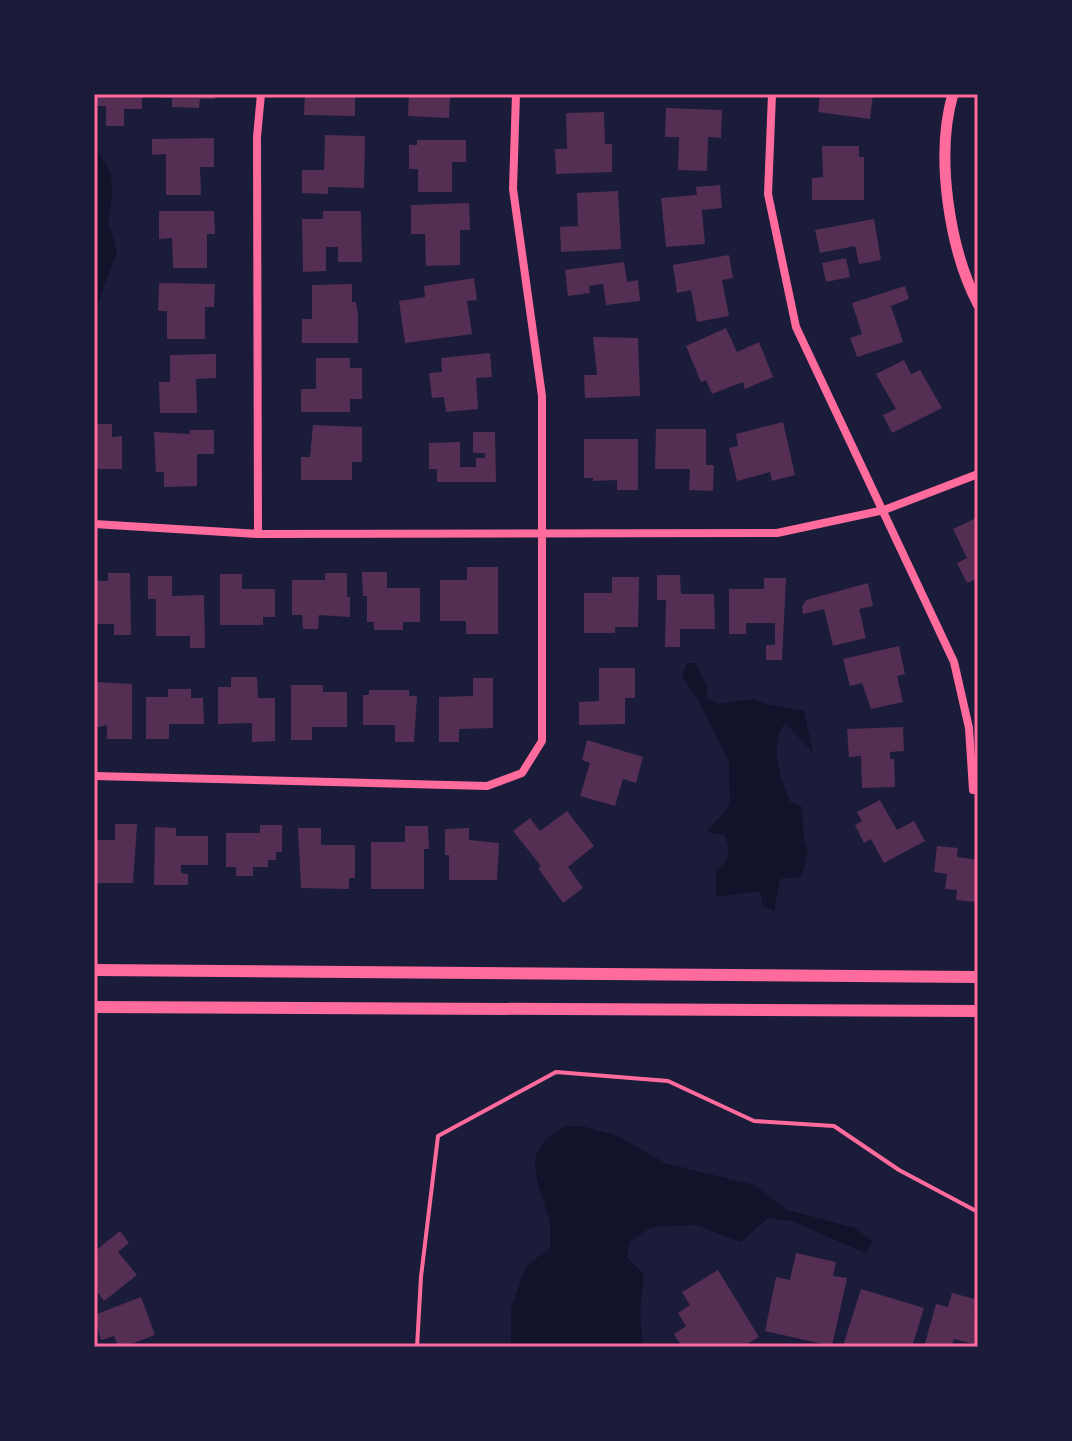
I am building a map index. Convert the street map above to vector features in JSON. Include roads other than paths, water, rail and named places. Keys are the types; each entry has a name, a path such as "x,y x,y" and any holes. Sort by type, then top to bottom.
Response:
{"main road":[{"path":"94,970 978,977"},
{"path":"94,1007 978,1011"}],"street":[{"path":"258,534 257,137 261,94"},
{"path":"94,776 487,786 522,773 542,741 542,396 513,189 516,94"},
{"path":"772,94 768,194 796,327 954,662 969,728 973,790"},
{"path":"953,94 947,116 947,212 968,285 978,304"},
{"path":"94,524 258,534 777,533 884,510 978,474"}]}
